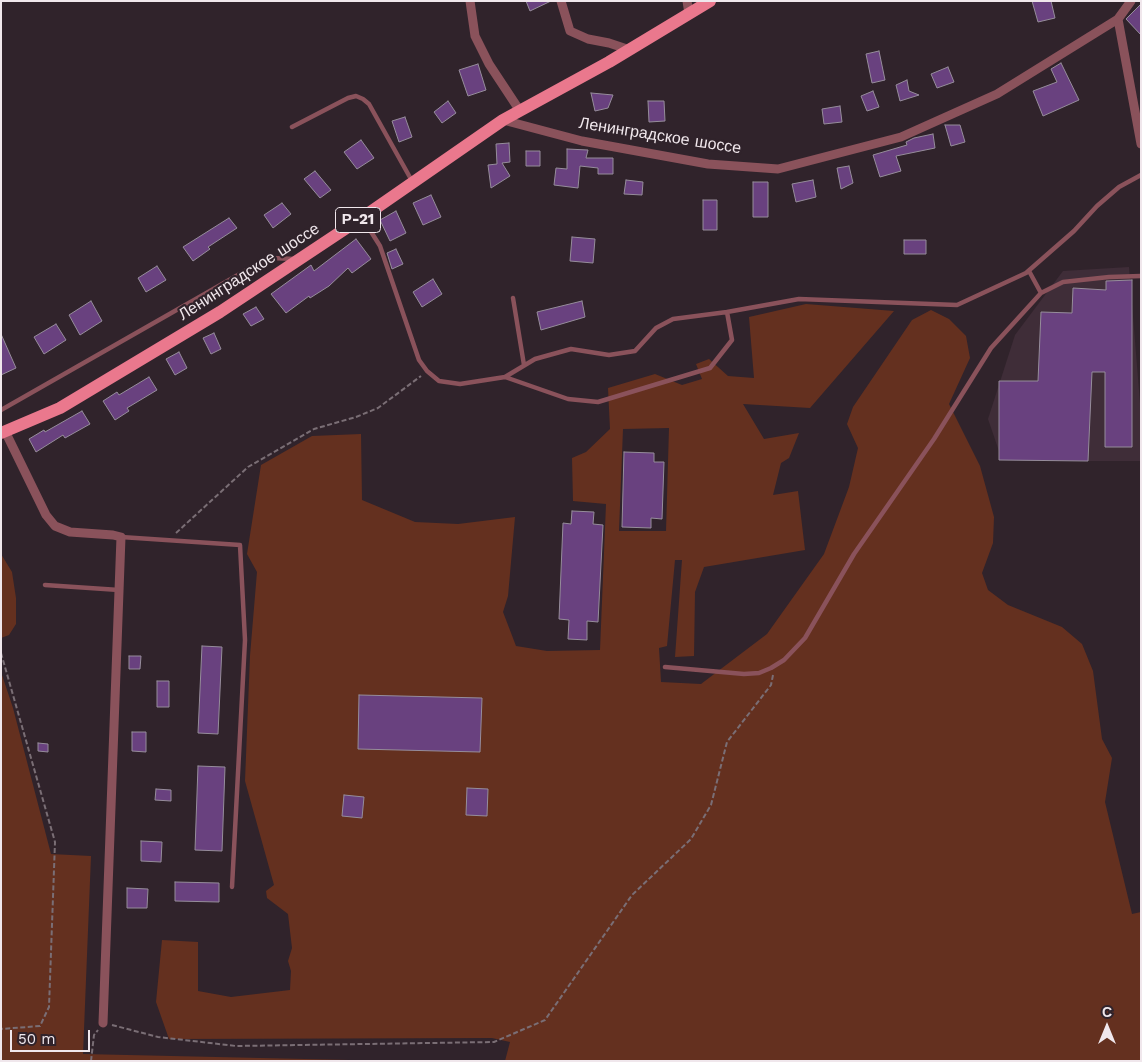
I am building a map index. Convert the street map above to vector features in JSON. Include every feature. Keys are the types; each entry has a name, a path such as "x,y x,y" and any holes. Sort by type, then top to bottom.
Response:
{"main road":[{"name":"Ленинградское шоссе","path":"3,432 60,408 220,312 413,183 503,120 630,50 688,8 710,1"}],"street":[{"path":"470,1 475,36 489,64 520,111"},
{"path":"561,1 570,31 588,40 609,43 630,50"},
{"name":"Ленинградское шоссе","path":"503,120 582,141 708,164 778,169 901,137 997,94 1118,19 1131,1"},
{"path":"1118,19 1141,144"},
{"path":"3,432 46,515 55,526 70,532 121,537 103,1023"}],"lane":[{"path":"292,127 348,98 356,96 363,98 370,104 413,183"},
{"path":"362,217 380,246 419,360 427,371 439,381 460,384 505,376 535,359 571,349 610,355 635,351 656,328 673,319 727,312 799,299 957,305 1029,271 1119,187 1141,175"},
{"path":"1,410 259,263 272,258 299,259"},
{"path":"1029,271 1041,293"},
{"path":"665,667 744,674 759,673 784,660 805,638 854,554 934,439 991,348 1041,293 1063,282 1141,276"},
{"path":"513,298 524,365"},
{"path":"505,376 568,399 598,402 710,368 732,340 727,312"},
{"path":"121,537 240,545 245,640 232,886"},
{"path":"45,585 119,590"}],"path":[{"path":"169,540 248,467 314,428 356,417 378,408 427,371"},
{"path":"1,653 55,842 48,1007 40,1026 1,1029"},
{"path":"90,1061 94,1035 103,1023 158,1037 236,1046 494,1042 545,1020 632,895 691,839 711,805 727,742 771,684 775,666"}],"shaded area":[{"path":"1129,267 1141,415 1141,461 1088,461 1001,457 988,419 1015,335 1063,271"},
{"path":"806,304 894,311 810,408 743,404 764,439 799,433 789,458 781,463 773,495 798,491 805,550 704,567 695,592 694,656 675,657 682,560 675,560 667,646 659,648 661,682 701,684 767,634 824,554 849,487 858,448 847,424 853,407 912,320 931,310 949,319 966,336 970,358 949,404 980,466 994,517 993,543 982,573 988,590 1008,605 1062,627 1082,644 1093,671 1102,739 1112,758 1105,802 1132,914 1141,912 1141,1061 505,1061 510,1042 492,1038 169,1039 156,1002 162,940 198,942 198,991 231,997 290,990 291,971 288,961 292,948 288,914 267,898 266,891 274,885 245,781 250,656 257,572 247,554 261,465 312,436 361,434 362,500 415,522 458,524 515,517 508,596 503,612 516,646 547,651 600,650 606,504 573,501 572,458 586,452 610,429 608,388 655,374 682,385 702,379 696,364 709,359 728,376 754,378 749,317","holes":["669,428 666,531 619,531 623,429"]},
{"path":"1,554 12,572 16,598 16,624 9,635 1,638"},
{"path":"1,672 13,708 51,854 91,856 83,1054 394,1061 1,1061"}],"building":[{"path":"526,1 551,1 530,11"},
{"path":"1032,1 1051,1 1055,18 1038,22"},
{"path":"1141,4 1141,35 1126,19"},
{"path":"879,51 885,80 872,83 866,54"},
{"path":"1061,63 1079,100 1043,116 1033,91 1057,82 1051,69"},
{"path":"478,64 486,90 468,96 459,70"},
{"path":"948,67 954,82 937,88 931,74"},
{"path":"907,80 909,91 919,95 900,101 896,85"},
{"path":"873,91 879,107 867,111 861,96"},
{"path":"591,93 613,95 608,108 595,111"},
{"path":"448,101 456,113 442,123 434,112"},
{"path":"648,101 664,101 665,121 649,122"},
{"path":"840,106 842,122 824,124 822,109"},
{"path":"405,117 412,137 399,142 392,121"},
{"path":"945,125 960,125 965,142 951,146"},
{"path":"933,134 935,148 896,156 901,171 880,177 873,155 907,145 906,142 914,138"},
{"path":"361,140 374,158 357,169 344,152"},
{"path":"509,143 510,162 502,163 510,176 491,188 488,165 497,164 496,144"},
{"path":"567,149 588,150 586,158 613,158 613,174 598,174 598,168 580,166 578,188 554,185 556,168 567,169"},
{"path":"526,151 540,151 540,166 526,166"},
{"path":"849,166 853,183 841,189 837,168"},
{"path":"315,171 331,190 320,198 304,179"},
{"path":"626,180 643,182 642,195 624,194"},
{"path":"813,180 816,197 796,202 792,184"},
{"path":"753,182 768,182 768,217 753,217"},
{"path":"431,195 441,217 423,225 413,203"},
{"path":"703,200 717,200 717,230 703,230"},
{"path":"282,203 291,214 273,228 264,215"},
{"path":"396,211 406,233 390,241 380,220"},
{"path":"229,218 237,228 208,247 210,249 193,261 183,247"},
{"path":"572,237 595,239 593,263 570,261"},
{"path":"356,239 371,259 352,273 348,268 329,286 310,298 309,296 286,313 271,294 311,265 314,271"},
{"path":"904,240 926,240 926,254 904,254"},
{"path":"396,249 403,264 392,269 387,253"},
{"path":"157,266 166,280 146,292 138,278"},
{"path":"433,279 442,294 422,307 413,292"},
{"path":"1132,280 1132,447 1105,447 1105,372 1092,372 1088,461 999,460 999,381 1038,381 1041,312 1072,313 1073,288 1106,290 1106,281"},
{"path":"91,301 102,321 80,335 69,315"},
{"path":"582,301 585,317 541,330 537,312"},
{"path":"256,307 264,319 251,326 243,314"},
{"path":"56,324 66,340 44,354 34,337"},
{"path":"214,333 221,349 211,354 203,338"},
{"path":"1,334 16,368 1,375"},
{"path":"179,352 187,368 175,375 166,359"},
{"path":"149,377 157,390 127,408 129,411 115,420 103,401 117,392 119,395"},
{"path":"82,411 90,424 65,438 63,435 36,452 29,439"},
{"path":"624,452 654,453 654,462 664,462 662,519 651,518 651,528 622,527"},
{"path":"572,511 594,512 593,524 603,525 598,622 587,621 587,640 568,639 569,620 559,619 563,523 571,524"},
{"path":"202,646 222,647 218,734 198,733"},
{"path":"129,656 141,656 140,669 129,669"},
{"path":"157,681 169,681 169,707 157,707"},
{"path":"359,695 482,698 480,752 358,749"},
{"path":"132,732 146,732 146,752 132,751"},
{"path":"38,743 48,744 48,752 38,751"},
{"path":"198,766 225,767 222,851 195,850"},
{"path":"467,788 488,789 487,816 466,815"},
{"path":"156,789 171,790 171,801 155,800"},
{"path":"344,795 364,797 362,818 342,816"},
{"path":"141,841 162,842 161,862 141,861"},
{"path":"175,882 219,883 219,902 175,901"},
{"path":"127,888 148,889 147,908 127,908"}]}
